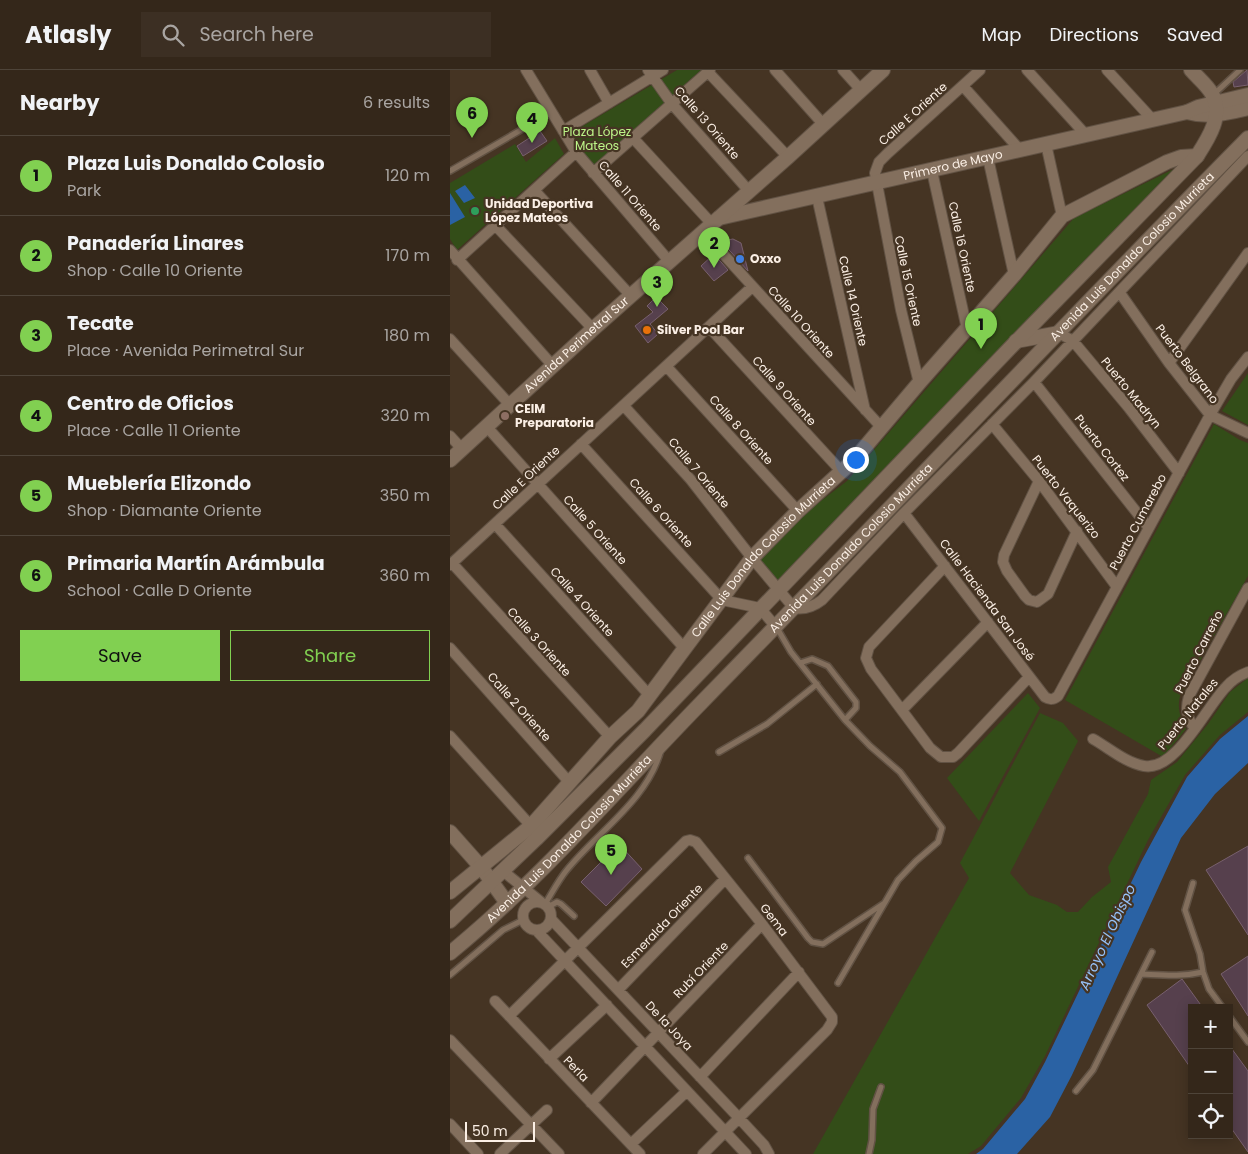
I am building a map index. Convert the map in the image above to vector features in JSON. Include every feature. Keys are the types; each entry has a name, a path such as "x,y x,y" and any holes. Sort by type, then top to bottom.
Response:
{"main road":[{"name":"Avenida Perimetral Sur","path":"450,460 592,329 788,157 883,70"},
{"path":"1191,70 1215,104 1248,108"},
{"path":"1215,104 1248,94"},
{"name":"Primero de Mayo","path":"711,225 875,183 1152,119 1187,112 1200,116 1215,104"},
{"name":"Avenida Luis Donaldo Colosio Murrieta","path":"450,921 645,730 778,589 1196,156 1206,143 1213,128 1215,104"},
{"name":"Avenida Luis Donaldo Colosio Murrieta","path":"450,953 524,887 1026,367 1054,335 1248,138"},
{"name":"Calle Luis Donaldo Colosio Murrieta","path":"450,892 531,826 610,737 638,711 752,558 798,511 854,460 1014,275 1062,216 1167,162 1196,156"},
{"path":"1042,315 1040,327 1044,332 1054,335"},
{"path":"1013,345 1054,335"},
{"path":"1013,345 1023,345 1027,348 1029,358 1026,367"},
{"path":"450,832 481,867 507,903"}],"street":[{"name":"Calle 11 Oriente","path":"526,70 576,152 669,261"},
{"path":"590,70 609,103"},
{"path":"563,131 609,103 650,73 663,70"},
{"path":"774,70 823,124"},
{"path":"843,70 861,90"},
{"name":"Calle E Oriente","path":"875,183 875,173 879,162 980,70"},
{"path":"1027,70 1086,135"},
{"path":"1107,70 1152,119"},
{"path":"593,173 634,139 709,71 788,157"},
{"name":"Calle 13 Oriente","path":"650,73 672,104 749,191"},
{"path":"963,86 1020,150"},
{"name":"Calle 10 Oriente","path":"634,139 711,225 752,287 882,428"},
{"path":"1046,144 1062,216"},
{"path":"458,260 576,152"},
{"path":"794,608 807,608 822,600 904,513 1120,294 1248,156"},
{"path":"988,158 1014,275"},
{"name":"Calle 16 Oriente","path":"932,171 967,329"},
{"name":"Calle 15 Oriente","path":"875,183 901,310 919,383"},
{"path":"535,191 631,296"},
{"name":"Calle 14 Oriente","path":"817,197 865,411"},
{"path":"496,226 592,329"},
{"path":"450,250 553,366"},
{"path":"1169,363 1248,253"},
{"name":"Calle E Oriente","path":"451,564 752,287"},
{"name":"Puerto Belgrano","path":"1120,294 1169,363 1210,415 1248,433"},
{"name":"Calle 9 Oriente","path":"709,328 841,471"},
{"name":"Puerto Madryn","path":"1054,335 1073,341 1129,408 1179,473"},
{"path":"450,339 510,405"},
{"name":"Puerto Cumarebo","path":"1052,700 1058,696 1210,415 1231,379 1248,357"},
{"name":"Calle 8 Oriente","path":"667,367 798,511"},
{"name":"Puerto Cortez","path":"1034,382 1149,528"},
{"name":"Calle 7 Oriente","path":"624,406 691,480 794,608"},
{"name":"Puerto Vaquerizo","path":"992,424 1039,481 1118,587"},
{"name":"Calle 5 Oriente","path":"487,427 684,649"},
{"path":"450,436 462,449"},
{"name":"Calle 6 Oriente","path":"581,444 722,600"},
{"path":"1039,481 1004,555 1003,562 1007,571 1028,600 1037,602 1048,594 1077,531"},
{"name":"Calle Hacienda San José","path":"904,513 1029,677 1045,697 1052,700"},
{"name":"Calle 4 Oriente","path":"495,524 650,696"},
{"name":"Calle 3 Oriente","path":"451,564 610,737"},
{"path":"945,566 869,647 866,658 871,669 934,753 940,757 953,757 1029,677"},
{"name":"Puerto Carreño","path":"1195,729 1187,716 1186,710 1189,696 1248,588"},
{"path":"722,600 760,608 776,627"},
{"path":"902,710 988,622"},
{"name":"Calle 2 Oriente","path":"450,648 570,783"},
{"name":"Puerto Natales","path":"1094,739 1132,762 1152,767 1162,764 1171,757 1195,729 1225,688 1248,672"},
{"path":"450,736 531,826"},
{"name":"Gema","path":"578,949 686,841 696,842 762,924 832,1017 832,1022 827,1030 739,1118"},
{"path":"502,871 545,904"},
{"name":"Esmeralda Oriente","path":"618,990 725,878"},
{"path":"523,919 523,912 527,906 534,902 545,904"},
{"path":"507,903 528,926 536,930 566,961 746,1154"},
{"name":"De la Joya","path":"545,904 551,919 578,949 769,1152"},
{"path":"536,930 545,927 551,919"},
{"name":"Rubí Oriente","path":"591,1102 762,924"},
{"path":"509,1016 578,949"},
{"path":"700,1077 799,972"},
{"name":"Perla","path":"495,1001 640,1154"},
{"path":"549,1059 607,1005"},
{"path":"450,1040 559,1154"},
{"path":"631,1144 687,1091"},
{"path":"500,1154 547,1110"},
{"path":"703,1154 739,1118"},
{"path":"450,1124 478,1154"}],"lane":[{"path":"1215,104 1240,70"},
{"path":"450,171 552,112"},
{"path":"776,627 791,652 846,720 870,746 900,772 942,828 938,842 898,880 838,983"},
{"path":"800,663 812,659 828,666 856,702 856,708 846,720"},
{"path":"719,752 767,724 817,684"},
{"path":"545,904 566,871 644,787 656,766 663,742"},
{"path":"748,858 808,938 818,944 823,944 886,902"},
{"path":"1193,883 1185,910 1200,954 1203,972 1209,989 1220,1004"},
{"path":"545,904 561,904 574,916"},
{"path":"450,975 503,930 523,919"},
{"path":"1076,1091 1093,1070 1152,952"},
{"path":"1142,974 1188,976 1203,972"},
{"path":"1233,1021 1248,1042"},
{"path":"869,1154 872,1140 873,1108 881,1087"}],"green space":[{"name":"Plaza López Mateos","path":"677,70 701,70 594,165 585,156 571,133"},
{"name":"Unidad Deportiva López Mateos","path":"555,138 564,154 457,250 450,239 450,183 515,144 526,162"},
{"path":"1180,166 778,580 757,563 800,517 847,481 1074,218"},
{"path":"1248,373 1248,425 1222,411"},
{"path":"1214,424 1248,443 1248,576 1180,696 1180,712 1186,729 1163,757 1065,700"},
{"path":"1248,678 1248,712 1220,735 1185,775 1148,840 1045,1056 1021,1098 981,1146 968,1154 813,1154 969,878 960,863 1040,713 1063,723 1078,741 1010,873 1029,895 1057,905 1067,912 1078,912 1092,897 1111,882 1108,867 1148,794 1151,780 1177,762 1208,724 1230,692"},
{"path":"1028,693 1040,708 979,821 947,778"}],"water":[{"path":"465,185 475,198 464,203 455,191"},
{"path":"450,193 465,217 450,225"},
{"name":"Arroyo El Obispo","path":"1248,716 1248,763 1215,794 1181,838 1072,1075 1050,1117 1017,1154 976,1154 983,1149 1025,1099 1045,1062 1141,862 1187,777 1220,739"}],"building":[{"path":"1247,70 1248,85 1234,87 1233,82"},
{"path":"540,131 547,141 523,156 517,146"},
{"name":"Oxxo","path":"733,239 741,243 748,271 721,241"},
{"path":"714,254 728,270 714,281 701,266"},
{"path":"656,297 668,309 650,324 658,334 648,343 635,326 653,312 647,306"},
{"path":"619,844 642,869 606,906 581,882"},
{"path":"1248,846 1248,935 1206,870"},
{"path":"1248,956 1248,1016 1221,974"},
{"path":"1182,979 1200,1004 1188,1004 1188,1064 1147,1005"},
{"path":"1233,1050 1248,1071 1248,1152 1233,1131"}],"place":[{"name":"Primaria Martín Arámbula","path":"472,138"},
{"name":"Centro de Oficios","path":"532,143"},
{"name":"Unidad Deportiva López Mateos","path":"475,211"},
{"name":"Oxxo","path":"740,259"},
{"name":"Panadería Linares","path":"714,268"},
{"name":"Tecate","path":"657,307"},
{"name":"Silver Pool Bar","path":"647,330"},
{"name":"Plaza Luis Donaldo Colosio","path":"981,349"},
{"name":"CEIM Preparatoria","path":"505,416"},
{"name":"Mueblería Elizondo","path":"611,875"}]}
